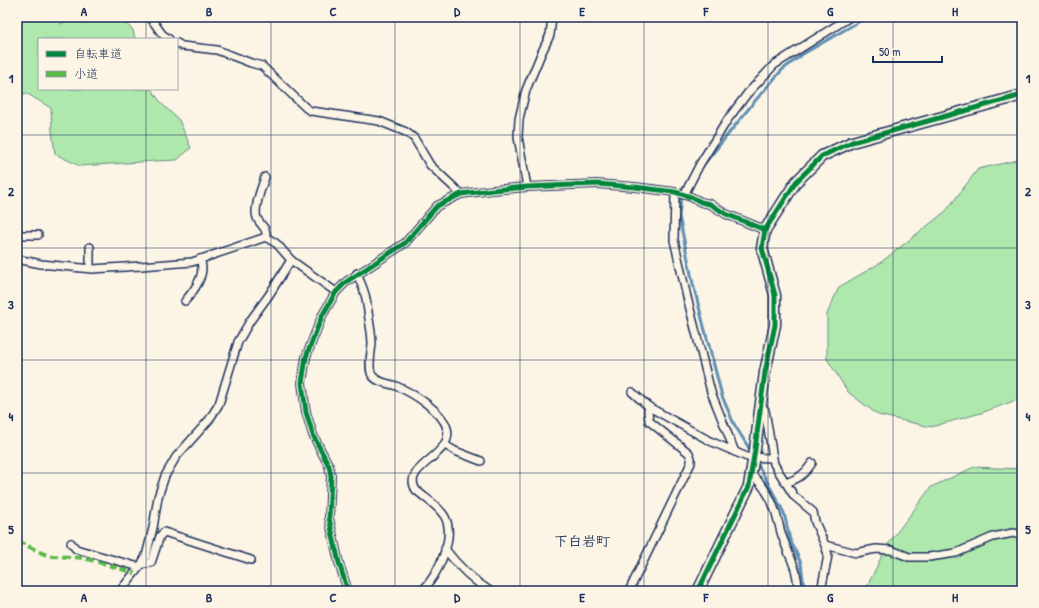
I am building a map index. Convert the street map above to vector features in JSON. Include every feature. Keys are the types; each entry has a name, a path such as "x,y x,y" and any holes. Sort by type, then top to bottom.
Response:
{"street":[{"path":"150,17 162,34 168,38"},
{"path":"527,187 518,137 518,119 526,90 550,35 552,17"},
{"path":"684,195 700,164 728,119 747,94 774,65 850,17"},
{"path":"178,44 182,46 217,50 262,66 311,111 379,120 406,132 414,138 430,164 461,194"},
{"path":"698,591 749,486 765,372 775,325 775,295 762,248 765,230 796,182 822,156 852,142 1022,95"},
{"path":"265,177 256,210 257,218 266,231 266,237"},
{"path":"348,591 339,563 329,518 331,476 311,429 306,412 302,383 306,357 322,316 336,292 357,273 405,243 437,206 461,194 527,187 597,184 675,192 710,204 726,214 765,230"},
{"path":"675,192 674,240 711,392 735,452"},
{"path":"17,236 38,235"},
{"path":"17,259 41,264 90,268 192,262 266,237"},
{"path":"266,237 277,244 290,260 336,292"},
{"path":"90,247 90,268"},
{"path":"185,301 196,289 201,275 202,263 200,259"},
{"path":"120,591 141,566 146,556 153,528 158,497 165,476 176,457 209,420 219,404 238,342 250,321 269,296 290,260"},
{"path":"357,273 366,299 372,338 370,369 372,375 377,380 396,386 433,409 447,428 448,435 445,445 418,470 413,484 416,490 433,503 445,517 448,523 449,531 444,556 435,574 422,591"},
{"path":"632,392 649,407 710,441 747,458 772,458"},
{"path":"761,406 765,410 774,464 794,496 813,512 815,522 825,545 828,555 821,591"},
{"path":"629,591 691,463 689,453 649,421 649,407"},
{"path":"445,445 455,451 481,461"},
{"path":"786,483 798,479 805,473 812,463"},
{"path":"751,474 759,481 770,497 780,531 798,574 798,591"},
{"path":"71,543 76,549 141,566 151,563 160,536 164,532 169,532 251,560"},
{"path":"825,545 856,553 876,550 891,550 909,557 929,557 956,553 993,537 1013,533 1022,535"},
{"path":"445,549 454,561 475,582 490,591"}],"green space":[{"path":"17,17 57,17 61,24 74,17 112,17 124,22 133,30 135,38 38,38 38,90 152,90 162,104 179,120 191,148 177,160 80,166 55,154 51,108 26,93 17,97"},
{"path":"1022,159 1022,398 981,413 931,427 878,415 848,392 827,359 827,314 839,287 880,263 946,211 978,169"},
{"path":"974,467 1022,469 1022,591 865,591 886,547 931,487"}],"waterway":[{"path":"701,168 782,70 803,54 867,17"},
{"path":"683,194 681,198 679,216 693,284 722,396 734,424 752,453"},
{"path":"756,461 784,513 790,540 801,563 804,591"}],"marked path":[{"path":"17,542 44,554 84,558 135,573"}],"cycle path":[{"path":"698,591 749,486 765,372 775,325 775,295 762,248 765,230 796,182 822,156 852,142 1022,95"},
{"path":"348,591 339,563 329,518 331,476 329,466 313,435 306,412 302,383 306,357 322,316 336,292 346,282 405,243 437,206 461,194 493,190 597,184 675,192 710,204 726,214 765,230"}],"district":[{"name":"下白岩町","path":"582,541"}]}
